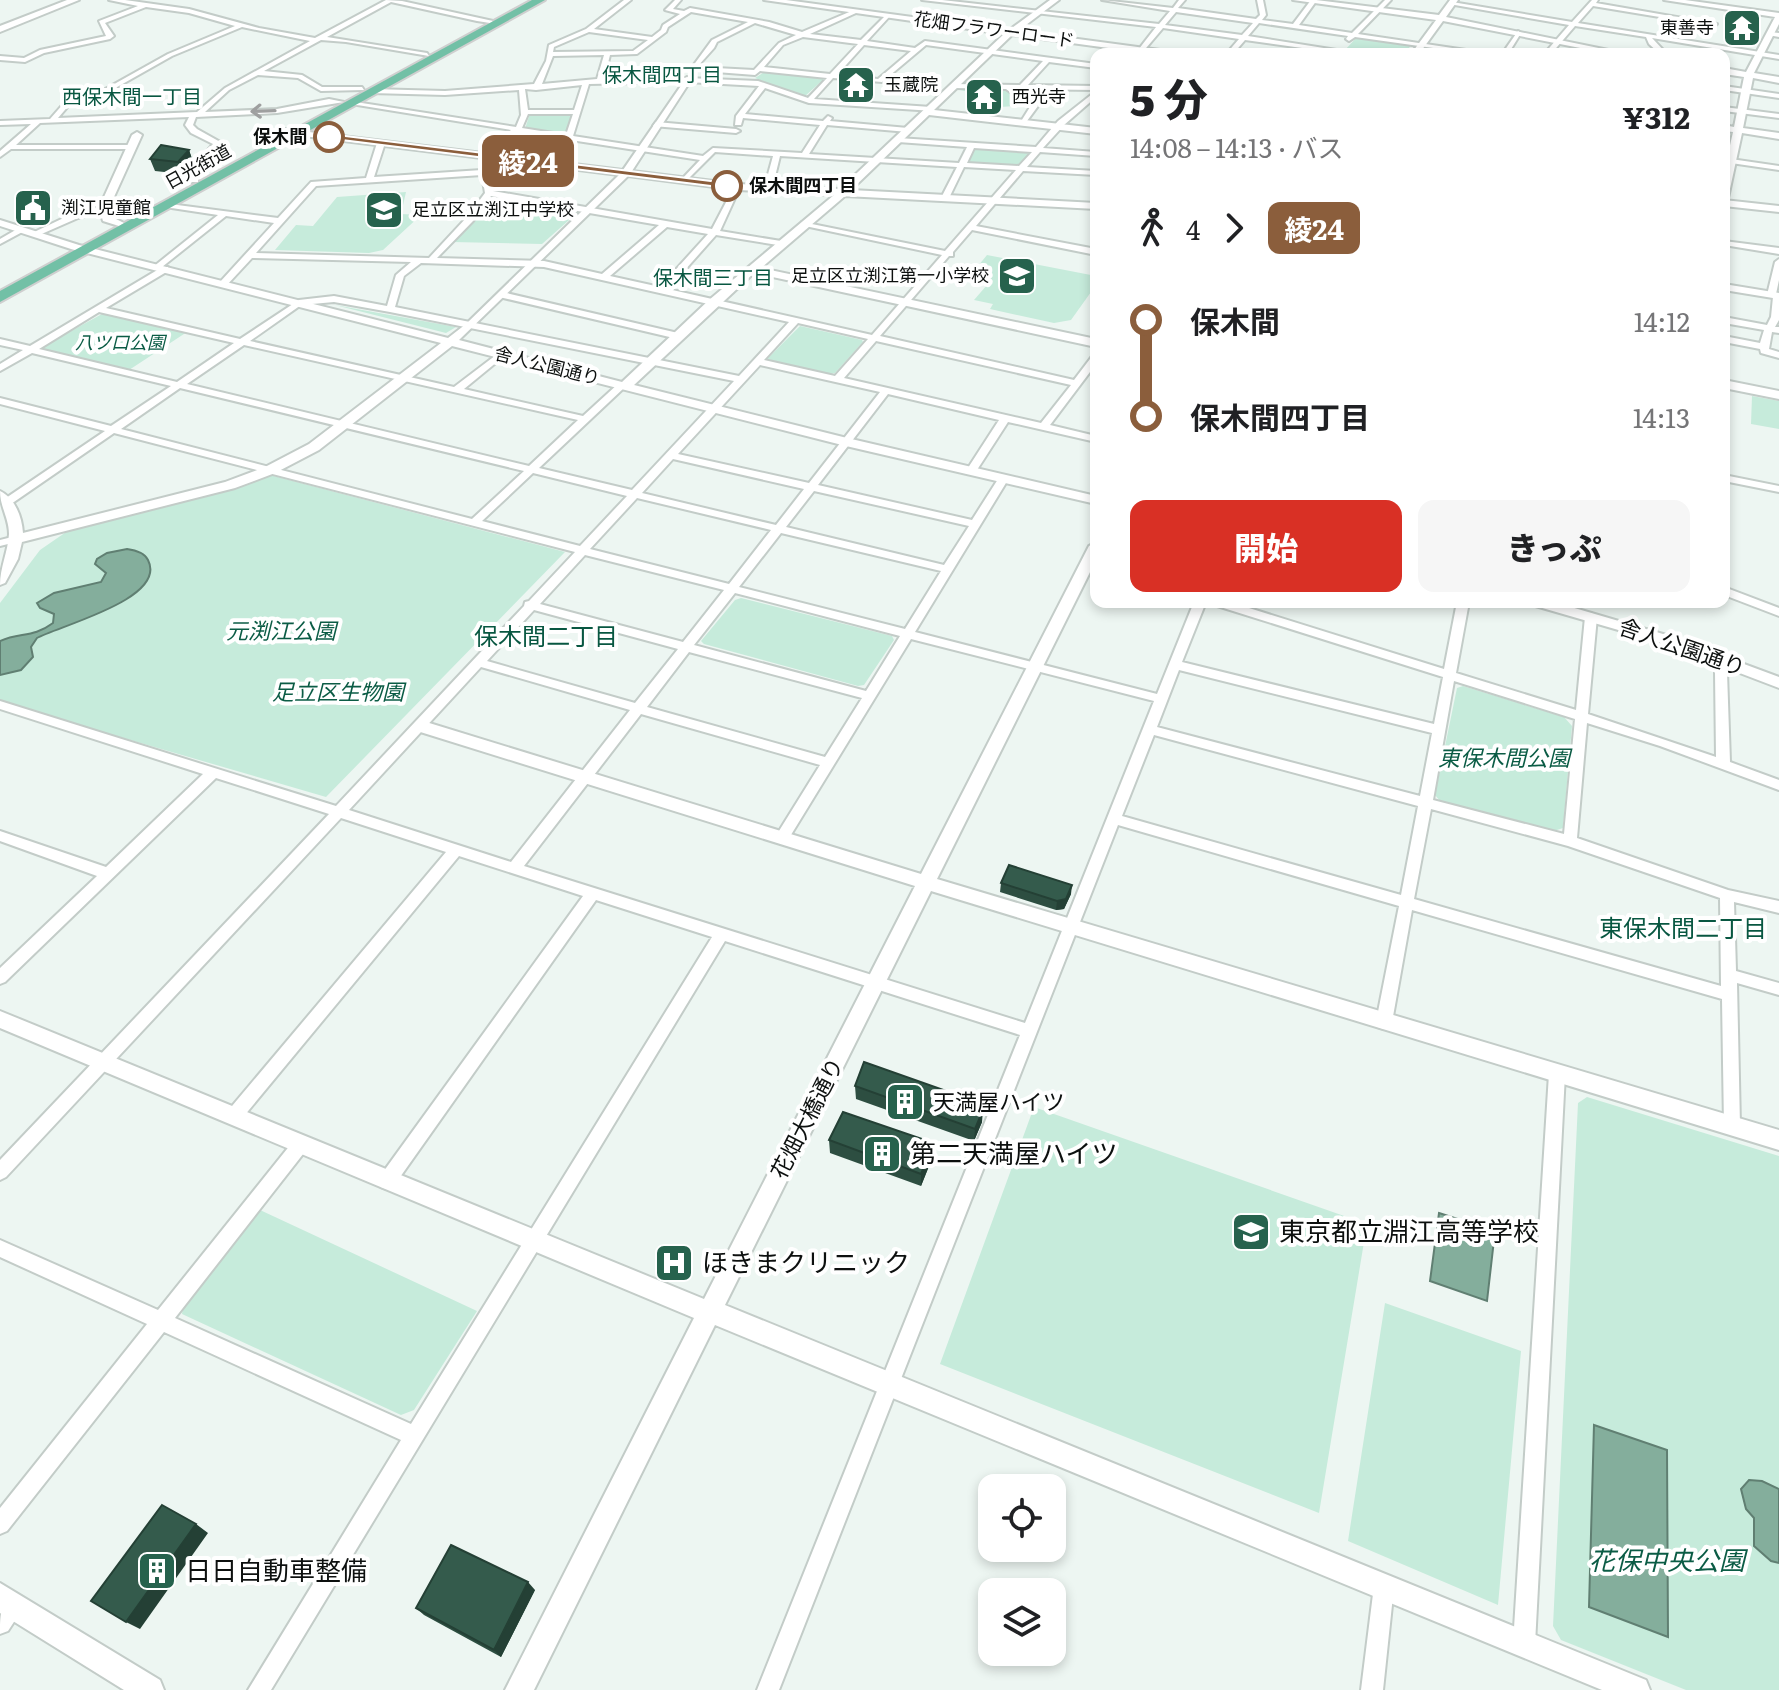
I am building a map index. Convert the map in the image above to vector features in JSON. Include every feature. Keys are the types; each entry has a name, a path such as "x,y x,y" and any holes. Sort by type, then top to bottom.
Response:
{"highway":[{"name":"日光街道","path":"367,90 529,0"},
{"name":"日光街道","path":"0,288 165,205 344,102 540,0"},
{"name":"日光街道","path":"0,297 195,180 292,132"}],"main road":[{"path":"0,29 75,0"}],"street":[{"path":"112,0 189,11 317,39 346,40 427,55"},
{"path":"0,58 25,60 42,51 108,38 111,36 101,22 162,0"},
{"path":"195,180 188,177 218,143 194,131 189,125 197,114 227,89 389,0 428,7 439,14 490,21"},
{"path":"536,88 549,61 551,46 588,30 628,0"},
{"path":"678,0 668,10 685,13"},
{"name":"花畑フラワーロード","path":"768,0 1114,48"},
{"path":"925,0 1162,26 1311,48"},
{"path":"476,521 585,419 652,362 713,302 841,194 1011,32 1055,0"},
{"path":"1105,0 1449,48"},
{"path":"1143,48 1182,0"},
{"path":"1234,48 1263,15 1260,0"},
{"path":"1297,0 1441,18 1594,48"},
{"path":"1340,48 1388,0"},
{"path":"1668,0 1779,16 1775,34 1749,75 1730,153"},
{"path":"1295,26 1312,1"},
{"path":"1419,48 1453,2 1726,48"},
{"path":"1552,48 1593,2 1714,24"},
{"path":"746,83 777,47 799,34 881,4"},
{"path":"1703,44 1725,6"},
{"path":"549,54 635,53 693,10 755,21 799,34 917,50"},
{"path":"809,101 887,16"},
{"path":"755,21 714,41 692,69 880,81 925,43 1090,65"},
{"path":"52,121 74,95 101,94 170,55 242,25"},
{"path":"588,30 653,39"},
{"path":"1509,48 1518,33"},
{"path":"1648,35 1657,48"},
{"path":"1730,49 1779,57"},
{"path":"600,81 608,52"},
{"path":"1022,87 1048,59"},
{"path":"1730,72 1779,80"},
{"path":"256,73 300,76 321,89 445,93 687,76 763,85 809,101 929,110 1090,130"},
{"path":"0,543 183,498 270,470 306,452 470,326 589,210 624,173 687,76"},
{"path":"569,137 586,83"},
{"path":"731,151 740,116 763,85"},
{"path":"954,86 1090,90"},
{"path":"1007,87 1034,106 1024,123"},
{"path":"390,309 400,275 427,259 470,219 489,193 486,156 518,129 524,112 521,108 522,89"},
{"path":"1730,89 1779,96"},
{"path":"837,380 1059,127 1090,96"},
{"path":"0,123 287,110 329,101 703,158"},
{"path":"804,156 826,123 834,103"},
{"path":"1730,110 1779,116"},
{"path":"524,112 577,112"},
{"path":"740,116 908,130"},
{"path":"119,223 107,219 104,208 145,117"},
{"path":"0,155 37,122"},
{"path":"656,124 736,131"},
{"path":"1730,129 1779,136"},
{"path":"292,132 738,187 1090,206"},
{"path":"898,140 1090,154"},
{"path":"369,180 381,143"},
{"path":"945,198 972,145"},
{"path":"10,147 130,147"},
{"path":"685,180 713,150 1090,173"},
{"path":"768,189 777,154"},
{"path":"1730,160 1779,168"},
{"path":"223,284 314,184 485,172"},
{"path":"662,291 713,232 738,187"},
{"path":"489,193 781,244"},
{"path":"1730,204 1779,209"},
{"path":"165,205 281,221"},
{"path":"0,242 104,208"},
{"path":"0,368 161,268 225,213"},
{"name":"舎人公園通り","path":"0,223 80,248 500,355 846,442 1090,499"},
{"path":"603,278 665,224"},
{"path":"805,224 950,254"},
{"path":"973,228 1090,250"},
{"path":"1730,244 1779,251"},
{"path":"251,255 534,263 1076,383"},
{"path":"1764,347 1775,329 1779,262"},
{"path":"752,269 1090,342"},
{"path":"1730,288 1776,296"},
{"path":"502,295 678,336"},
{"path":"0,580 9,566 16,539 14,515 3,499 115,429 299,303 334,299 739,379"},
{"path":"96,309 585,419"},
{"path":"0,1172 420,726 795,321"},
{"path":"1730,321 1775,329"},
{"path":"1730,340 1764,347 1769,353 1779,355"},
{"path":"0,342 946,569"},
{"path":"456,390 500,355"},
{"path":"756,361 1090,438"},
{"path":"1044,427 1090,365"},
{"path":"1730,385 1779,395"},
{"path":"514,868 886,391"},
{"path":"0,401 1162,699"},
{"path":"971,471 1005,418"},
{"path":"670,455 975,524"},
{"path":"781,839 1004,478"},
{"path":"1730,479 1779,489"},
{"name":"花畑大橋通り","path":"519,1690 1090,558"},
{"path":"1730,593 1779,612"},
{"path":"529,605 869,696"},
{"path":"768,1690 1198,608"},
{"path":"1237,608 1665,743 1779,785"},
{"path":"1384,1022 1462,608"},
{"name":"舎人公園通り","path":"1559,608 1727,662 1779,683"},
{"path":"1570,841 1591,617"},
{"path":"477,662 828,763"},
{"path":"1723,766 1721,672 1727,662"},
{"path":"1176,665 1439,730"},
{"path":"0,705 1031,1032"},
{"path":"420,726 781,839 1779,1140"},
{"path":"1150,730 1570,841 1727,895 1779,907"},
{"path":"0,978 214,772"},
{"path":"1114,819 1730,995"},
{"path":"0,836 109,874"},
{"path":"233,1117 456,850"},
{"path":"387,1181 593,893"},
{"path":"1727,895 1732,1126"},
{"path":"259,1690 722,934"},
{"path":"1729,975 1779,989"},
{"path":"0,1019 387,1181 890,1383 1636,1690"},
{"path":"1524,1644 1557,1074"},
{"path":"0,1524 301,1144"},
{"path":"0,1248 415,1436"},
{"path":"1372,1690 1384,1586"},
{"path":"5,1608 150,1690"}],"green space":[{"path":"1357,37 1411,45 1409,48 1347,48"},
{"path":"766,71 824,79 804,97 755,78"},
{"path":"960,90 1007,91 1030,105 987,108 983,114 977,114 982,107 980,102 996,101 992,93 965,93"},
{"path":"530,113 572,115 567,133 525,129"},
{"path":"975,149 1033,153 1020,166 967,162"},
{"path":"406,192 401,214 421,215 383,250 369,253 275,250 296,225 313,226 337,197"},
{"path":"490,198 577,213 542,244 452,242 475,221"},
{"path":"987,255 1090,275 1090,293 1071,320 1054,323 990,309 993,304 974,300 987,285 969,277"},
{"path":"335,305 456,327 446,333"},
{"name":"八ツ口公園","path":"102,314 187,332 129,370 42,347"},
{"path":"800,326 863,342 835,373 830,374 767,359"},
{"path":"1752,396 1779,401 1779,429 1751,424"},
{"name":"元渕江公園","path":"270,475 565,552 326,797 0,702 0,603 40,550 69,530 212,495"},
{"path":"741,598 892,636 894,640 864,685 858,686 704,644 701,641 735,600"},
{"name":"東保木間公園","path":"1463,686 1564,717 1572,726 1563,828 1554,831 1440,801 1435,795 1457,688"},
{"name":"花保中央公園","path":"1587,1097 1779,1156 1779,1690 1686,1690 1561,1640 1553,1626 1578,1103"},
{"path":"1034,1107 1367,1224 1319,1513 940,1364"},
{"path":"260,1210 477,1311 414,1410 401,1415 182,1314 183,1307"},
{"path":"1385,1303 1521,1351 1498,1605 1348,1541"}],"shaded area":[{"path":"127,549 142,553 148,560 150,574 142,587 108,609 37,638 31,647 33,657 21,670 0,675 0,641 39,631 53,623 54,614 40,608 37,603 54,593 101,582 106,573 95,564 97,559 107,553"},
{"path":"1439,1213 1495,1231 1487,1301 1430,1281"},
{"path":"1594,1425 1667,1450 1668,1637 1589,1607"},
{"path":"1749,1480 1762,1481 1779,1489 1779,1563 1771,1561 1754,1546 1754,1518 1746,1509 1741,1489"}],"building":[{"path":"161,145 189,150 178,162 150,159"},
{"path":"1009,865 1072,885 1066,899 1057,901 1001,883"},
{"path":"864,1062 955,1094 953,1099 983,1110 975,1129 855,1086"},
{"path":"843,1112 934,1143 921,1174 829,1140"},
{"path":"162,1505 196,1524 126,1622 91,1601"},
{"path":"451,1545 528,1582 494,1650 416,1608"}],"bus line":[{"name":"綾24","path":"329,137 727,186"}],"place":[{"name":"東善寺","path":"1742,28"},
{"name":"玉蔵院","path":"856,85"},
{"name":"西光寺","path":"984,97"},
{"name":"保木間","path":"329,137"},
{"name":"保木間四丁目","path":"727,186"},
{"name":"渕江児童館","path":"33,208"},
{"name":"足立区立渕江中学校","path":"384,210"},
{"name":"足立区立渕江第一小学校","path":"1017,276"},
{"name":"天満屋ハイツ","path":"905,1102"},
{"name":"第二天満屋ハイツ","path":"882,1154"},
{"name":"東京都立淵江高等学校","path":"1251,1232"},
{"name":"ほきまクリニック","path":"674,1263"},
{"name":"日日自動車整備","path":"157,1571"}],"district":[{"name":"保木間四丁目","path":"662,75"},
{"name":"西保木間一丁目","path":"132,97"},
{"name":"保木間三丁目","path":"713,278"},
{"name":"保木間二丁目","path":"546,637"},
{"name":"東保木間二丁目","path":"1683,929"}],"park label":[{"name":"足立区生物園","path":"338,692"}]}
